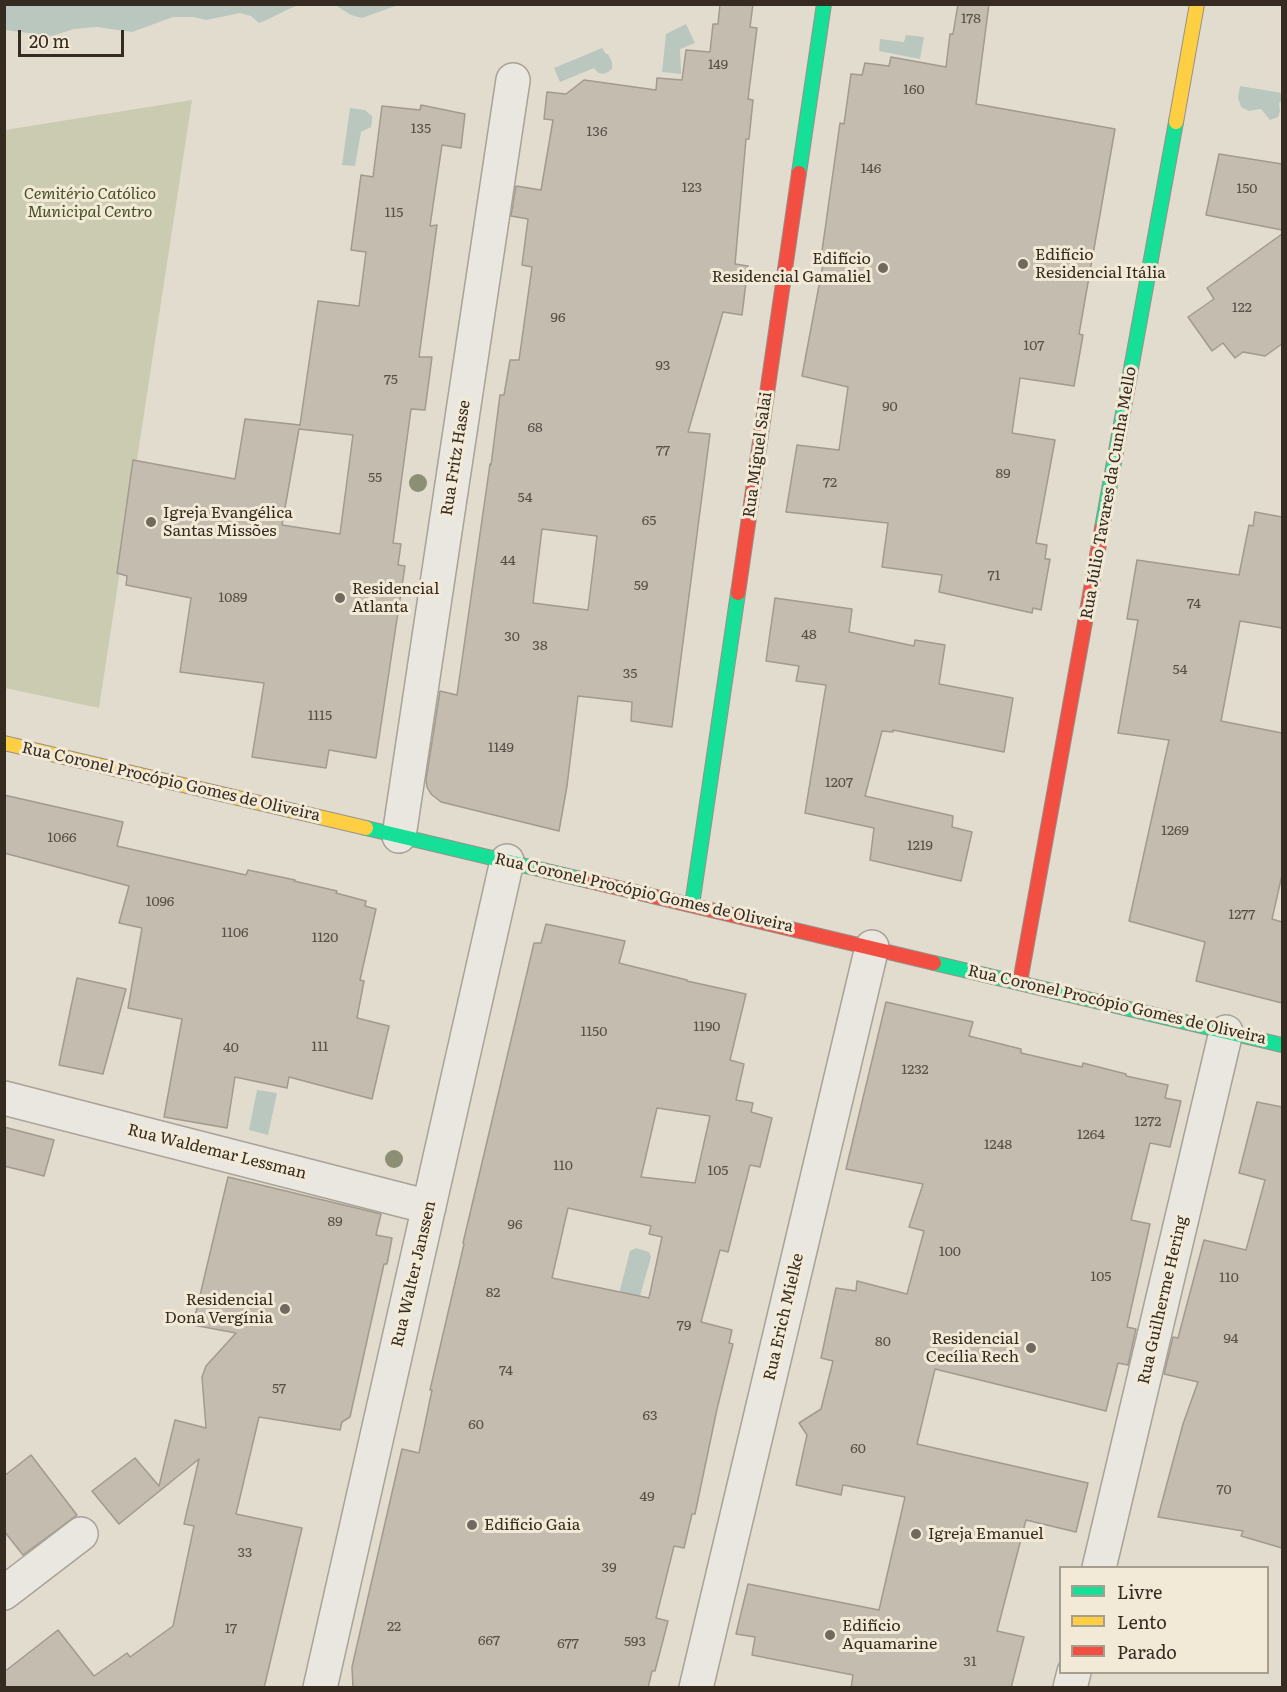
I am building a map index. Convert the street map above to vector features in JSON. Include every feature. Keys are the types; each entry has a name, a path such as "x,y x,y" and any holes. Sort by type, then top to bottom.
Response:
{"street":[{"name":"Rua Miguel Salai","path":"692,905 824,4"},
{"name":"Rua Júlio Tavares da Cunha Mello","path":"1020,982 1197,4"},
{"name":"Rua Fritz Hasse","path":"399,836 513,80"},
{"name":"Rua Coronel Procópio Gomes de Oliveira","path":"4,743 1282,1045"},
{"name":"Rua Walter Janssen","path":"320,1688 507,861"},
{"name":"Rua Erich Mielke","path":"696,1688 872,947"},
{"name":"Rua Guilherme Hering","path":"1099,1566 1226,1032"},
{"name":"Rua Waldemar Lessman","path":"4,1098 429,1207"},
{"path":"10,1578 81,1534"}],"green space":[{"name":"Cemitério Católico Municipal Centro","path":"192,100 99,708 5,688 5,130"}],"shaded area":[{"path":"4,5 300,5 259,23 251,16 240,13 206,20 194,17 173,17 132,32 97,27 74,29 52,36 5,30"},
{"path":"335,5 398,5 362,18 351,15"},
{"path":"686,24 695,43 680,49 681,74 662,72 666,34"},
{"path":"906,35 924,37 920,59 879,51 880,39 904,42"},
{"path":"602,48 612,62 612,69 602,74 594,68 560,82 554,68"},
{"path":"1240,86 1282,93 1278,117 1270,120 1261,109 1249,111 1241,107 1238,98"},
{"path":"350,108 365,110 372,116 371,127 361,132 355,166 342,165"},
{"path":"257,1090 277,1093 268,1135 249,1130"},
{"path":"636,1248 649,1252 651,1257 640,1296 624,1296 620,1290 630,1251"}],"building":[{"path":"720,4 753,4 750,27 757,28 748,99 753,100 749,139 746,139 735,264 748,266 742,315 723,312 688,432 710,434 672,727 631,721 632,702 578,696 559,831 441,802 431,794 426,780 440,691 457,695 500,395 504,395 510,360 519,360 532,267 522,265 528,219 511,216 516,186 541,190 553,120 544,119 547,92 566,94 584,80 656,90 657,78 682,80 686,50 710,52 713,24 718,24","holes":["542,529 597,536 588,610 533,603"]},
{"path":"958,4 989,4 976,104 1115,129 1079,334 1083,335 1074,386 1020,378 1012,433 1055,440 1036,543 1047,545 1045,559 1050,559 1041,610 1033,608 1032,613 939,592 942,575 882,567 888,523 786,512 797,445 839,450 848,387 802,376 824,259 821,258 840,123 844,124 851,74 862,75 865,63 889,66 891,57 946,67 950,34 953,34"},
{"path":"421,105 465,114 461,148 442,145 430,226 437,225 419,357 432,357 425,410 411,409 393,543 401,544 398,565 405,566 376,758 329,750 326,768 252,757 264,683 180,672 191,598 126,585 127,576 117,573 133,460 235,479 245,419 300,425 318,301 359,306 366,252 351,250 361,175 373,177 382,106 420,110","holes":["299,429 353,435 340,534 282,525"]},
{"path":"1219,154 1282,164 1282,230 1206,215"},
{"path":"1282,234 1282,344 1265,356 1243,352 1235,358 1223,343 1212,351 1188,317 1214,299 1207,288"},
{"path":"1255,512 1282,517 1282,628 1240,621 1221,721 1282,733 1282,875 1272,919 1282,922 1282,1003 1196,981 1205,942 1129,921 1169,740 1118,733 1138,620 1127,619 1137,560 1239,575 1249,525 1253,526"},
{"path":"775,598 852,609 849,632 914,646 915,640 945,645 939,684 1013,698 1004,752 893,730 893,732 882,731 865,796 953,816 952,827 972,832 961,881 870,860 874,828 805,813 826,685 796,681 799,666 766,661"},
{"path":"4,795 123,822 117,846 246,875 248,870 295,880 366,901 365,906 376,909 360,980 364,981 357,1018 389,1026 372,1099 289,1077 287,1088 235,1077 227,1128 164,1117 182,1019 128,1008 142,928 119,923 129,886 4,853"},
{"path":"546,924 625,941 619,963 746,994 730,1060 744,1064 736,1100 753,1103 751,1112 772,1118 760,1167 750,1165 728,1252 720,1250 701,1322 732,1330 729,1343 733,1344 695,1514 692,1514 684,1548 674,1546 656,1618 668,1621 655,1671 652,1671 648,1688 353,1688 352,1667 402,1449 419,1453 432,1390 430,1390 463,1243 534,943 541,943","holes":["657,1108 710,1116 695,1183 641,1177","568,1208 651,1226 649,1234 662,1237 649,1298 552,1278"]},
{"path":"77,978 126,989 103,1074 59,1065"},
{"path":"886,1002 973,1022 969,1036 1021,1049 1021,1053 1082,1067 1083,1063 1126,1074 1126,1076 1168,1085 1165,1098 1181,1101 1170,1147 1150,1143 1131,1220 1150,1224 1127,1327 1136,1329 1128,1365 1118,1363 1106,1411 935,1369 917,1444 1088,1483 1076,1532 1026,1520 997,1631 1024,1637 1011,1688 851,1688 853,1675 752,1655 755,1637 736,1634 748,1584 879,1610 905,1497 843,1485 841,1495 796,1485 807,1435 799,1423 821,1409 833,1361 821,1358 836,1288 856,1291 857,1281 907,1294 924,1231 909,1227 923,1184 846,1169"},
{"path":"1257,1102 1282,1107 1282,1548 1241,1536 1243,1531 1158,1517 1183,1424 1198,1382 1164,1374 1173,1337 1178,1338 1204,1240 1246,1250 1265,1180 1239,1173"},
{"path":"4,1127 54,1140 44,1176 4,1166"},
{"path":"228,1177 381,1214 376,1235 392,1238 387,1264 384,1264 350,1417 342,1422 340,1430 259,1417 236,1514 302,1528 264,1688 4,1688 4,1672 58,1630 94,1676 127,1653 130,1657 173,1626 194,1526 184,1524 199,1459 119,1524 92,1491 135,1458 159,1486 175,1420 206,1428 202,1377 206,1366 236,1333 193,1325"},
{"path":"31,1455 77,1515 23,1555 4,1531 4,1476"}],"traffic: fast":[{"path":"799,173 824,4"},
{"path":"1102,528 1176,122"},
{"path":"692,905 738,593"},
{"path":"366,828 589,881"},
{"path":"934,963 1282,1045"}],"traffic: slow":[{"path":"1176,122 1197,4"},
{"path":"4,743 366,828"}],"traffic: jam":[{"path":"738,593 799,173"},
{"path":"1020,982 1102,528"},
{"path":"589,881 934,963"}],"place":[{"name":"Edifício Residencial Itália","path":"1023,264"},
{"name":"Edifício Residencial Gamaliel","path":"883,268"},
{"name":"Igreja Evangélica Santas Missões","path":"151,522"},
{"name":"Residencial Atlanta","path":"340,598"},
{"name":"Residencial Dona Vergínia","path":"285,1309"},
{"name":"Residencial Cecília Rech","path":"1031,1348"},
{"name":"Edifício Gaia","path":"472,1525"},
{"name":"Igreja Emanuel","path":"916,1534"},
{"name":"Edifício Aquamarine","path":"830,1635"}]}
